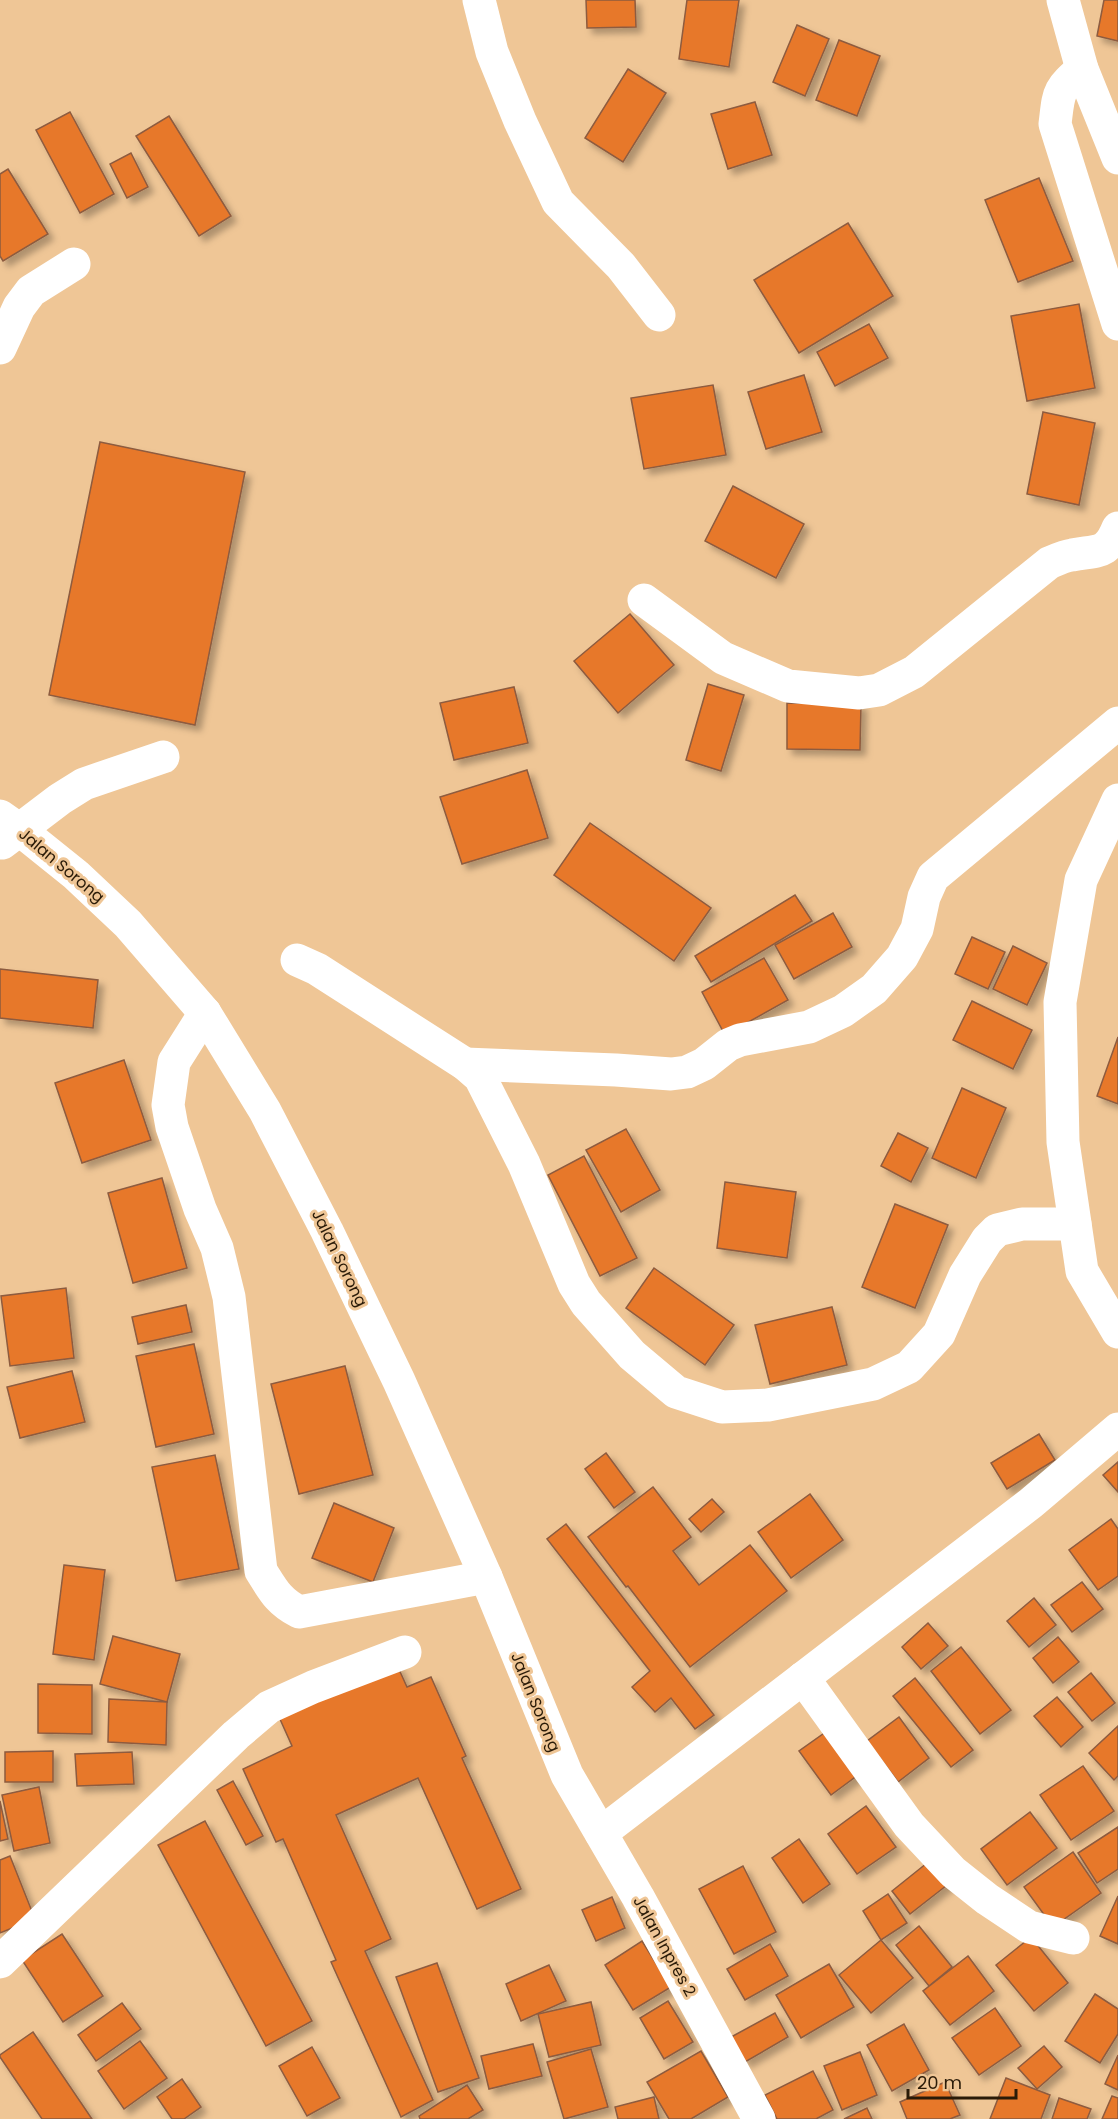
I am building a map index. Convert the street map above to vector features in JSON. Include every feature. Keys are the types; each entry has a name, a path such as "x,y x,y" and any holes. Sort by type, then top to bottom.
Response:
{"street":[{"path":"479,0 492,52 520,121 558,202 621,266 659,315"},
{"path":"1064,0 1082,69 1118,158"},
{"path":"1082,69 1062,86 1055,124 1118,324"},
{"path":"0,348 19,307 31,291 74,264"},
{"path":"644,600 723,658 788,686 859,693 879,690 915,672 1049,563 1070,555 1094,553 1105,549 1113,540 1118,528"},
{"path":"465,1064 671,1074 687,1072 704,1064 728,1045 740,1040 809,1027 843,1011 874,989 902,957 917,929 924,897 933,877 1118,723"},
{"path":"7,830 84,784 163,757"},
{"path":"1118,800 1081,880 1060,1002 1063,1142 1082,1271 1118,1332"},
{"name":"Jalan Sorong","path":"7,830 90,887 128,924 205,1013 265,1111 327,1231 399,1381 486,1577 567,1775"},
{"path":"297,960 317,969 465,1064 480,1077 524,1164 574,1284 586,1303 632,1355 676,1392 722,1407 768,1405 873,1384 909,1367 939,1334 964,1275 987,1240 998,1230 1022,1224 1075,1224"},
{"path":"205,1013 174,1062 168,1105 172,1127 200,1209 217,1248 229,1297 261,1571 276,1596 286,1605 299,1611 486,1577"},
{"path":"601,1833 1031,1503 1118,1430"},
{"path":"0,1962 236,1735 269,1707 313,1687 405,1652"},
{"path":"803,1678 909,1825 953,1872 987,1899 1029,1927 1073,1938"},
{"name":"Jalan Inpres 2","path":"567,1775 759,2119"}],"building":[{"path":"586,0 635,0 636,27 587,28"},
{"path":"687,0 739,0 729,67 679,59"},
{"path":"1104,0 1118,0 1118,41 1097,36"},
{"path":"797,25 829,39 805,96 773,82"},
{"path":"839,40 880,56 857,116 816,100"},
{"path":"628,69 666,93 623,162 585,138"},
{"path":"755,102 772,155 728,169 711,114"},
{"path":"70,112 114,194 80,213 36,130"},
{"path":"169,116 231,216 199,236 136,136"},
{"path":"131,153 148,187 127,198 110,164"},
{"path":"8,169 48,234 3,261 0,256 0,174"},
{"path":"1039,178 1073,261 1018,282 985,200"},
{"path":"848,223 893,296 799,353 754,280"},
{"path":"1079,304 1095,388 1027,401 1011,316"},
{"path":"869,324 888,358 835,386 817,352"},
{"path":"804,375 822,432 766,449 748,392"},
{"path":"713,385 726,455 644,469 631,398"},
{"path":"1043,412 1095,423 1079,505 1027,494"},
{"path":"100,442 245,472 195,725 49,695"},
{"path":"733,486 804,524 776,578 705,541"},
{"path":"630,614 674,665 618,713 574,661"},
{"path":"708,684 744,695 721,771 686,760"},
{"path":"514,687 528,743 454,760 440,703"},
{"path":"787,703 861,704 860,750 787,749"},
{"path":"527,770 548,838 462,864 440,797"},
{"path":"590,823 711,908 674,961 554,875"},
{"path":"795,895 812,921 711,982 695,956"},
{"path":"833,913 852,947 794,979 775,945"},
{"path":"972,937 1005,952 988,989 955,974"},
{"path":"1013,946 1047,963 1027,1005 993,989"},
{"path":"764,958 788,1000 725,1035 702,992"},
{"path":"0,969 98,980 93,1028 0,1018"},
{"path":"972,1001 1032,1030 1013,1069 953,1040"},
{"path":"1118,1037 1118,1104 1097,1096"},
{"path":"124,1060 151,1140 82,1163 55,1083"},
{"path":"962,1088 1006,1108 976,1178 932,1158"},
{"path":"626,1129 660,1190 621,1212 586,1150"},
{"path":"898,1133 928,1148 911,1182 881,1166"},
{"path":"584,1156 637,1258 600,1276 548,1175"},
{"path":"162,1178 187,1268 133,1283 108,1193"},
{"path":"725,1182 796,1192 787,1258 717,1248"},
{"path":"895,1204 948,1225 915,1308 862,1287"},
{"path":"654,1268 734,1325 705,1365 626,1308"},
{"path":"66,1288 74,1358 10,1366 1,1296"},
{"path":"186,1305 192,1332 138,1344 132,1317"},
{"path":"832,1307 847,1365 770,1384 755,1325"},
{"path":"194,1344 214,1434 156,1447 136,1356"},
{"path":"345,1366 373,1475 299,1494 271,1384"},
{"path":"72,1371 85,1422 20,1438 7,1387"},
{"path":"1039,1434 1055,1460 1007,1489 991,1463"},
{"path":"606,1453 635,1492 614,1508 585,1469"},
{"path":"215,1455 239,1569 176,1581 152,1467"},
{"path":"1118,1462 1118,1492 1103,1475"},
{"path":"653,1487 691,1537 673,1551 699,1585 750,1545 787,1591 690,1667 588,1537"},
{"path":"810,1494 843,1540 791,1578 758,1532"},
{"path":"712,1499 724,1512 701,1532 689,1519"},
{"path":"334,1503 394,1528 373,1582 312,1558"},
{"path":"1111,1519 1118,1529 1118,1576 1098,1590 1069,1550"},
{"path":"566,1524 714,1715 695,1729 671,1698 655,1712 632,1687 650,1671 547,1539"},
{"path":"64,1565 105,1570 94,1660 53,1654"},
{"path":"1082,1582 1103,1609 1072,1632 1051,1605"},
{"path":"1034,1598 1056,1625 1029,1647 1007,1621"},
{"path":"928,1623 948,1646 921,1669 902,1647"},
{"path":"113,1636 180,1654 167,1702 100,1684"},
{"path":"1058,1637 1079,1662 1053,1683 1033,1658"},
{"path":"961,1647 1011,1710 980,1734 931,1671"},
{"path":"397,1665 407,1687 431,1677 466,1756 462,1758 521,1889 477,1909 418,1778 336,1815 391,1939 365,1951 433,2100 401,2117 331,1962 336,1960 283,1839 276,1842 243,1769 292,1746 279,1717"},
{"path":"1091,1673 1115,1703 1092,1721 1068,1692"},
{"path":"915,1678 973,1750 951,1767 893,1696"},
{"path":"38,1684 92,1685 92,1734 38,1733"},
{"path":"1057,1697 1083,1727 1061,1747 1034,1716"},
{"path":"109,1699 167,1702 166,1745 108,1742"},
{"path":"899,1717 929,1758 898,1782 867,1741"},
{"path":"1118,1726 1118,1776 1114,1780 1089,1753"},
{"path":"830,1729 862,1772 831,1795 799,1751"},
{"path":"53,1751 53,1782 5,1782 5,1752"},
{"path":"132,1752 134,1784 77,1786 75,1754"},
{"path":"1083,1766 1114,1811 1071,1840 1040,1795"},
{"path":"233,1781 263,1836 246,1845 217,1790"},
{"path":"39,1787 50,1843 14,1851 2,1795"},
{"path":"0,1801 8,1839 0,1841"},
{"path":"866,1806 896,1847 857,1874 828,1834"},
{"path":"1030,1812 1057,1848 1007,1885 981,1849"},
{"path":"205,1821 312,2021 266,2046 158,1845"},
{"path":"1118,1827 1118,1869 1097,1883 1078,1853"},
{"path":"799,1839 830,1884 803,1903 772,1858"},
{"path":"1073,1852 1101,1893 1053,1927 1024,1887"},
{"path":"10,1856 35,1919 0,1933 0,1860"},
{"path":"932,1859 951,1882 910,1914 892,1891"},
{"path":"743,1866 776,1932 734,1954 699,1889"},
{"path":"888,1894 907,1923 881,1940 863,1911"},
{"path":"1118,1896 1118,1944 1100,1936"},
{"path":"612,1897 625,1928 596,1941 582,1910"},
{"path":"919,1926 952,1967 929,1986 896,1945"},
{"path":"62,1934 103,1996 63,2022 22,1960"},
{"path":"1031,1937 1068,1983 1034,2011 996,1965"},
{"path":"881,1940 913,1978 871,2013 839,1975"},
{"path":"642,1941 671,1987 633,2010 605,1965"},
{"path":"770,1944 788,1976 745,2000 727,1969"},
{"path":"968,1956 994,1991 950,2025 923,1991"},
{"path":"437,1963 479,2078 438,2092 396,1977"},
{"path":"829,1964 854,2007 801,2038 776,1995"},
{"path":"549,1965 566,2001 521,2021 506,1984"},
{"path":"1095,1994 1118,2009 1118,2034 1100,2063 1065,2041"},
{"path":"668,2001 693,2042 664,2059 640,2018"},
{"path":"591,2002 601,2045 549,2057 538,2014"},
{"path":"122,2003 141,2029 96,2061 78,2035"},
{"path":"995,2008 1021,2046 979,2075 952,2038"},
{"path":"775,2013 788,2037 745,2062 731,2037"},
{"path":"904,2024 929,2070 892,2091 867,2045"},
{"path":"33,2032 92,2119 42,2119 0,2057"},
{"path":"140,2041 167,2078 124,2109 98,2071"},
{"path":"533,2044 542,2076 489,2089 481,2056"},
{"path":"1044,2046 1062,2067 1037,2089 1018,2068"},
{"path":"312,2047 340,2098 307,2116 279,2066"},
{"path":"591,2049 608,2107 564,2119 547,2062"},
{"path":"701,2051 728,2097 691,2119 669,2119 647,2082"},
{"path":"860,2052 877,2095 842,2110 824,2066"},
{"path":"1118,2055 1118,2090 1105,2084"},
{"path":"813,2071 833,2110 816,2119 777,2119 765,2095"},
{"path":"1006,2078 1050,2095 1041,2119 990,2119"},
{"path":"182,2079 201,2107 184,2119 172,2119 157,2097"},
{"path":"945,2082 960,2115 950,2119 907,2119 900,2102"},
{"path":"467,2085 483,2110 468,2119 420,2119 419,2116"},
{"path":"1112,2096 1118,2098 1118,2119 1102,2119"},
{"path":"654,2097 659,2119 618,2119 615,2107"},
{"path":"1059,2098 1091,2109 1087,2119 1052,2119"},
{"path":"867,2108 872,2119 844,2119"}]}
